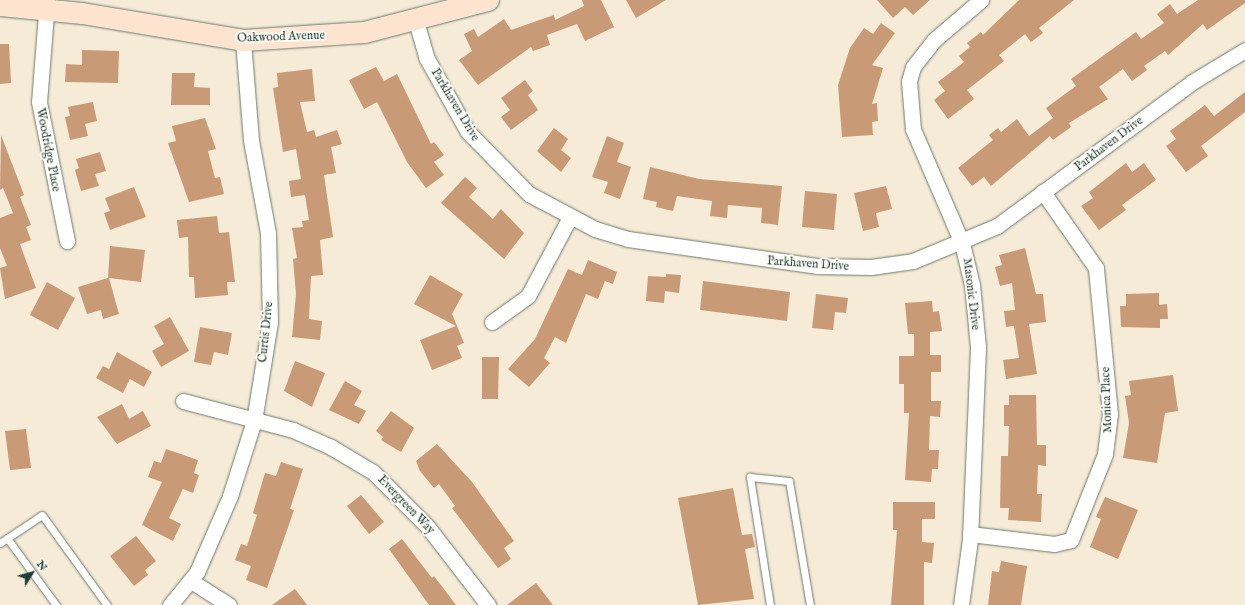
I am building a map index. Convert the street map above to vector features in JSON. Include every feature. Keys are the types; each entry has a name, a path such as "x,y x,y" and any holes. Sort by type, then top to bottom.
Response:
{"main road":[{"name":"Oakwood Avenue","path":"0,5 46,5 243,40 364,32 416,21 488,0"}],"street":[{"name":"Masonic Drive","path":"961,605 970,534 978,347 972,285 962,243 913,129 909,82 913,67 934,40 982,0"},
{"name":"Woodridge Place","path":"46,5 39,102 67,241"},
{"name":"Parkhaven Drive","path":"416,21 426,57 468,132 529,194 570,218 628,239 818,266 871,267 913,261 962,243 997,226 1192,82 1245,50"},
{"name":"Curtis Drive","path":"170,605 190,581 217,530 254,421 270,322 270,275 263,199 251,140 243,40"},
{"name":"Monica Place","path":"970,534 1054,544 1071,540 1105,454 1110,414 1096,268 1043,192"},
{"path":"492,322 528,296 570,218"},
{"name":"Evergreen Way","path":"183,401 254,421 293,430 331,447 373,472 427,526 488,605"},
{"path":"190,581 229,605"}],"lane":[{"path":"770,605 750,477 789,481 810,605"},
{"path":"0,543 42,515 107,605"},
{"path":"7,538 56,605"}],"building":[{"path":"582,0 601,0 614,27 585,41 577,24 547,35 550,45 533,51 531,47 478,85 459,60 472,51 464,34 474,29 478,37 504,19 511,30 554,15 555,20 584,6"},
{"path":"626,0 666,0 636,18"},
{"path":"877,0 930,0 913,15 905,7 893,18"},
{"path":"1019,0 1074,0 1039,28 1043,33 1031,42 1025,34 999,55 1004,61 967,90 974,99 948,119 934,100 945,91 938,82 964,62 959,56 970,47 967,43 981,32 983,35"},
{"path":"1198,0 1245,0 1245,3 1207,30 1203,24 1168,55 1165,51 1144,66 1147,70 1132,81 1123,69 1099,87 1108,99 1069,123 1071,127 1053,140 1050,136 991,186 984,177 972,186 958,168 993,140 989,135 998,128 1001,132 1017,119 1029,136 1053,118 1046,108 1076,86 1071,79 1136,32 1141,39 1164,23 1157,14 1170,4 1177,14"},
{"path":"881,23 895,33 872,65 883,68 872,104 877,103 878,121 872,122 873,135 842,137 838,85 850,48 864,28 873,34"},
{"path":"0,44 9,44 11,83 0,84"},
{"path":"82,50 119,51 118,83 65,82 66,64 82,65"},
{"path":"376,67 384,81 397,74 431,144 434,142 444,155 434,162 444,175 426,188 407,162 377,102 364,109 349,80"},
{"path":"312,69 315,101 300,102 307,132 314,130 316,137 337,130 342,144 331,147 336,173 324,175 333,237 320,240 323,275 311,276 309,319 322,321 320,340 292,337 296,294 293,259 297,258 292,228 303,227 302,221 309,220 305,195 291,197 289,181 301,179 296,149 283,152 273,88 278,87 277,73"},
{"path":"172,73 195,73 194,87 210,88 210,105 171,105"},
{"path":"525,80 533,91 528,95 538,110 511,130 501,117 510,110 501,98"},
{"path":"1245,92 1245,112 1201,146 1208,156 1186,172 1166,146 1176,139 1170,131 1205,105 1214,116"},
{"path":"93,102 97,121 85,124 88,136 70,140 65,117 70,116 68,107"},
{"path":"205,118 216,149 208,151 215,178 220,177 224,194 189,202 168,143 176,141 172,126"},
{"path":"554,128 568,139 561,150 571,158 561,172 537,151"},
{"path":"1,135 24,195 20,197 31,225 26,227 31,240 20,244 36,288 5,299 0,268 7,266 0,248 0,218 13,213 3,188 0,190"},
{"path":"607,136 624,143 617,162 631,167 620,199 604,193 608,182 592,177"},
{"path":"100,152 106,171 95,174 99,186 81,191 75,170 79,168 76,159"},
{"path":"1126,163 1132,172 1144,163 1156,180 1122,205 1126,210 1099,230 1081,206 1093,198 1089,192"},
{"path":"650,167 699,179 782,186 778,225 761,223 762,208 728,205 727,218 710,216 712,201 677,196 673,211 656,207 657,202 643,199"},
{"path":"465,177 477,188 469,197 493,219 501,209 524,233 504,259 441,203"},
{"path":"886,186 892,209 876,213 879,227 863,231 854,193"},
{"path":"134,187 146,217 110,230 104,213 110,211 105,198"},
{"path":"805,191 837,194 834,230 802,227"},
{"path":"217,216 219,233 229,232 235,282 227,282 228,295 195,298 194,277 189,277 188,237 179,238 177,220"},
{"path":"110,246 145,250 141,282 109,278 119,314 103,319 101,310 87,314 78,287 108,278"},
{"path":"1025,248 1036,294 1043,294 1046,322 1029,324 1037,374 1006,379 1003,360 1019,358 1014,326 1006,327 1004,311 1015,310 1012,283 1000,286 995,267 1002,265 999,255"},
{"path":"588,260 617,272 613,284 605,281 598,299 586,294 566,343 555,337 544,358 550,363 529,387 508,369 535,339 568,269 582,275"},
{"path":"666,274 681,275 679,293 665,291 664,303 646,301 648,276 666,277"},
{"path":"430,275 463,294 452,314 464,343 457,346 462,358 432,370 420,340 456,326 414,304"},
{"path":"703,281 790,292 787,321 700,310"},
{"path":"47,282 75,298 58,330 30,315"},
{"path":"1159,293 1159,305 1167,304 1168,319 1160,319 1160,328 1121,327 1120,306 1126,306 1126,294"},
{"path":"816,294 848,298 846,313 835,312 833,330 812,328"},
{"path":"932,301 933,312 939,311 942,331 930,332 930,355 941,355 941,372 931,372 931,401 941,401 940,417 930,416 929,450 939,450 938,469 932,469 931,482 905,480 909,413 904,413 904,384 899,384 899,356 914,356 914,334 908,334 905,303"},
{"path":"170,317 189,351 161,367 152,351 164,344 154,326"},
{"path":"200,327 232,333 228,355 214,352 211,365 194,362"},
{"path":"117,352 152,372 144,387 130,379 123,393 96,378 103,366 109,369"},
{"path":"482,357 499,357 498,399 482,399"},
{"path":"295,361 325,373 312,407 284,391"},
{"path":"1173,375 1178,411 1165,413 1157,463 1123,458 1129,423 1125,396 1131,395 1129,381"},
{"path":"345,381 362,391 354,405 366,411 359,424 329,410"},
{"path":"1009,395 1036,395 1037,445 1046,445 1046,466 1038,465 1037,494 1042,494 1041,522 1008,520 1009,508 1000,508 1001,456 1008,456 1009,426 1004,426 1004,405 1009,405"},
{"path":"122,404 129,419 143,411 151,426 117,444 97,417"},
{"path":"391,411 414,428 401,452 381,440 383,437 376,431"},
{"path":"26,429 31,468 10,470 5,431"},
{"path":"437,444 472,482 514,541 504,548 511,559 498,568 452,508 455,506 439,484 434,488 420,471 416,461"},
{"path":"166,449 198,460 194,473 199,475 193,493 183,489 169,518 181,524 173,541 142,525 162,482 148,477 154,461 161,463"},
{"path":"281,462 303,469 290,509 294,510 267,588 246,580 251,566 235,560 241,544 247,546 257,515 253,513 265,473 276,476"},
{"path":"733,488 742,535 752,534 755,547 745,549 754,599 698,605 678,498"},
{"path":"361,495 384,522 369,534 347,506"},
{"path":"1105,497 1138,510 1118,559 1090,547 1101,519 1096,517"},
{"path":"893,502 935,502 935,519 922,519 922,542 934,543 932,563 924,562 924,605 891,605 897,530 893,530"},
{"path":"136,536 156,561 145,570 148,575 134,586 110,556"},
{"path":"402,539 432,578 434,576 456,605 429,605 389,549"},
{"path":"1001,561 1027,566 1021,605 988,605 992,571 999,572"},
{"path":"536,583 553,605 507,605"},
{"path":"295,589 307,605 272,605"}]}
